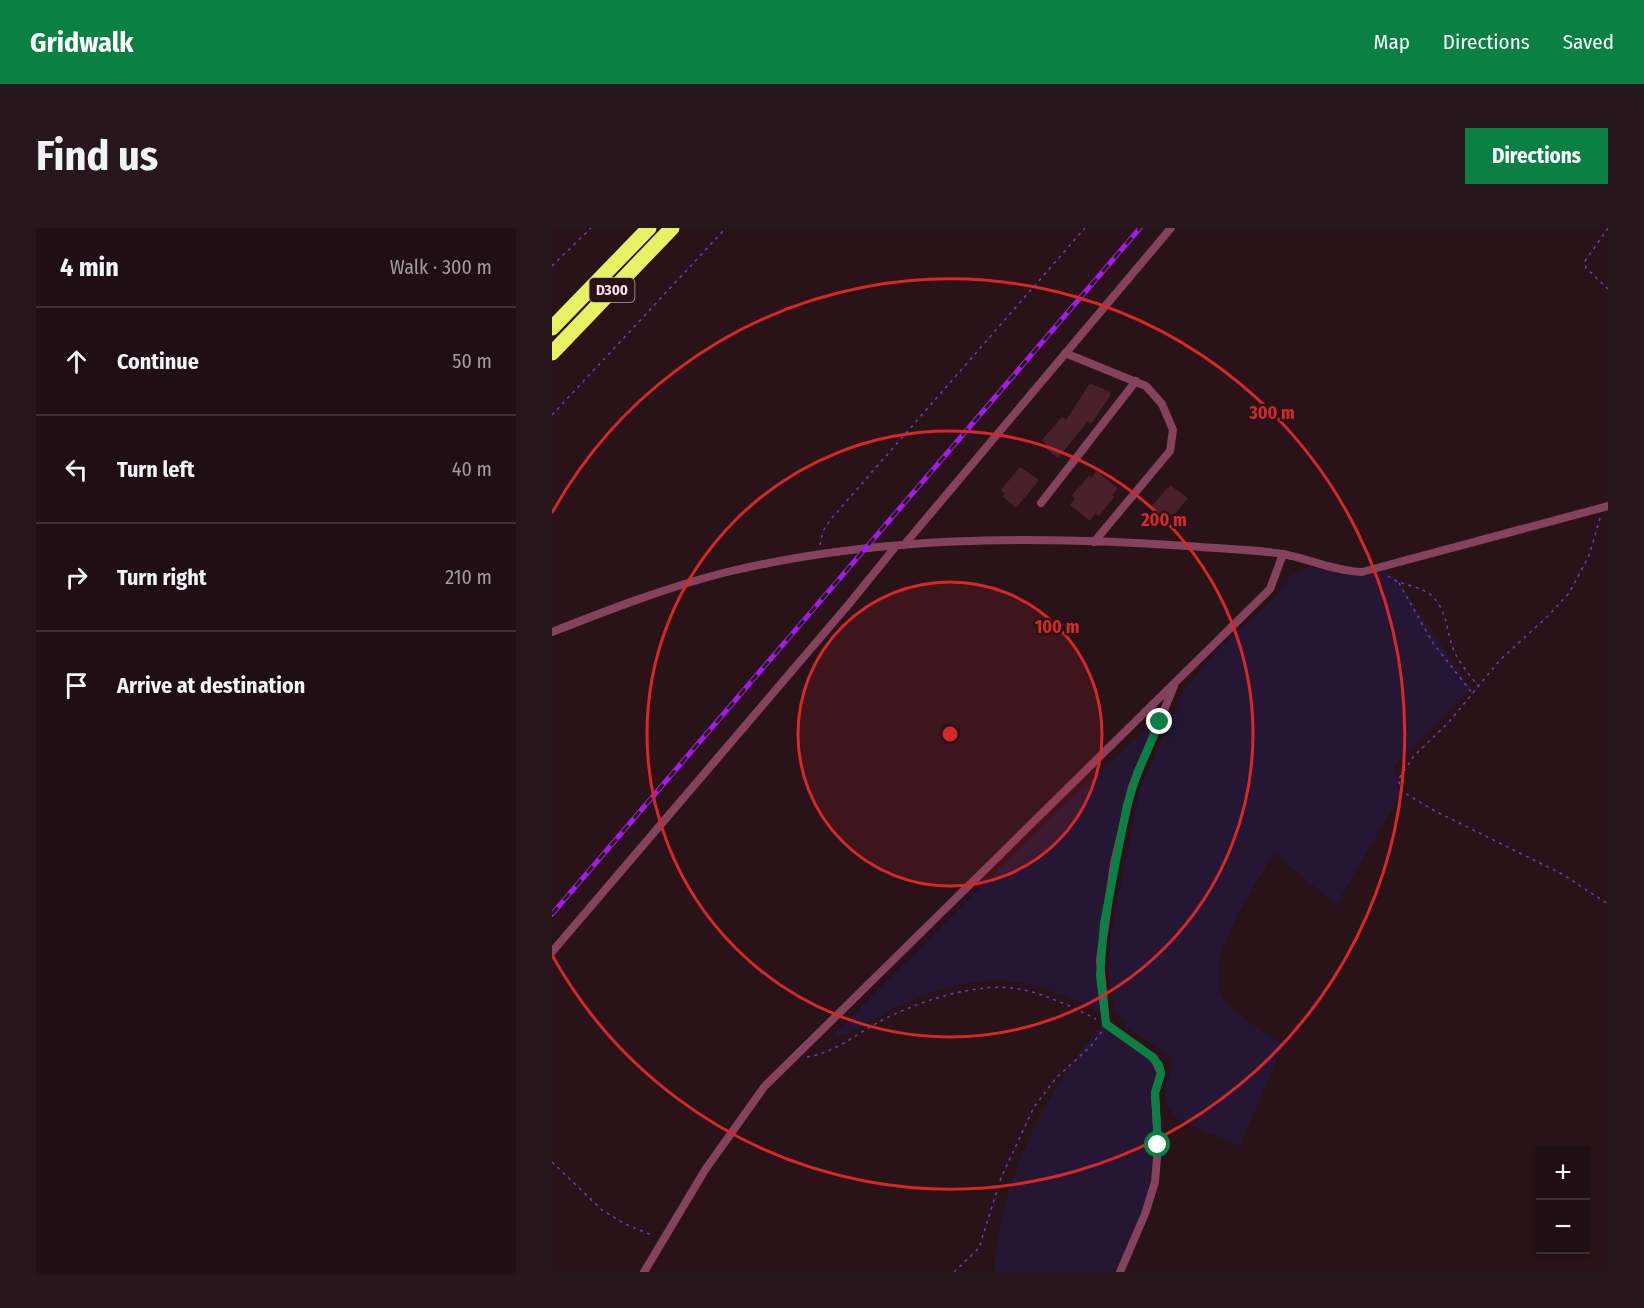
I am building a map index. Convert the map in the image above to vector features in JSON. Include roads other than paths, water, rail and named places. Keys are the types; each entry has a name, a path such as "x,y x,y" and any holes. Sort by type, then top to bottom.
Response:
{"highway":[{"name":"D300","path":"552,328 649,228"},
{"name":"D300","path":"552,352 672,228"}],"street":[{"path":"552,952 1171,228"},
{"path":"1065,353 1136,381 1152,392 1162,404 1172,423 1170,451 1094,542"},
{"path":"1041,503 1136,381"},
{"path":"552,632 691,582 753,566 900,545 1006,540 1094,542 1283,554 1350,571 1382,568 1605,507"},
{"path":"644,1272 663,1238 764,1087 1176,682 1211,644 1270,589 1283,554"},
{"path":"1120,1272 1145,1214 1155,1182 1158,1145 1155,1093 1161,1073 1154,1058 1106,1024 1100,960 1114,864 1132,787 1176,682"}],"railway":[{"path":"552,914 1140,228"}]}
